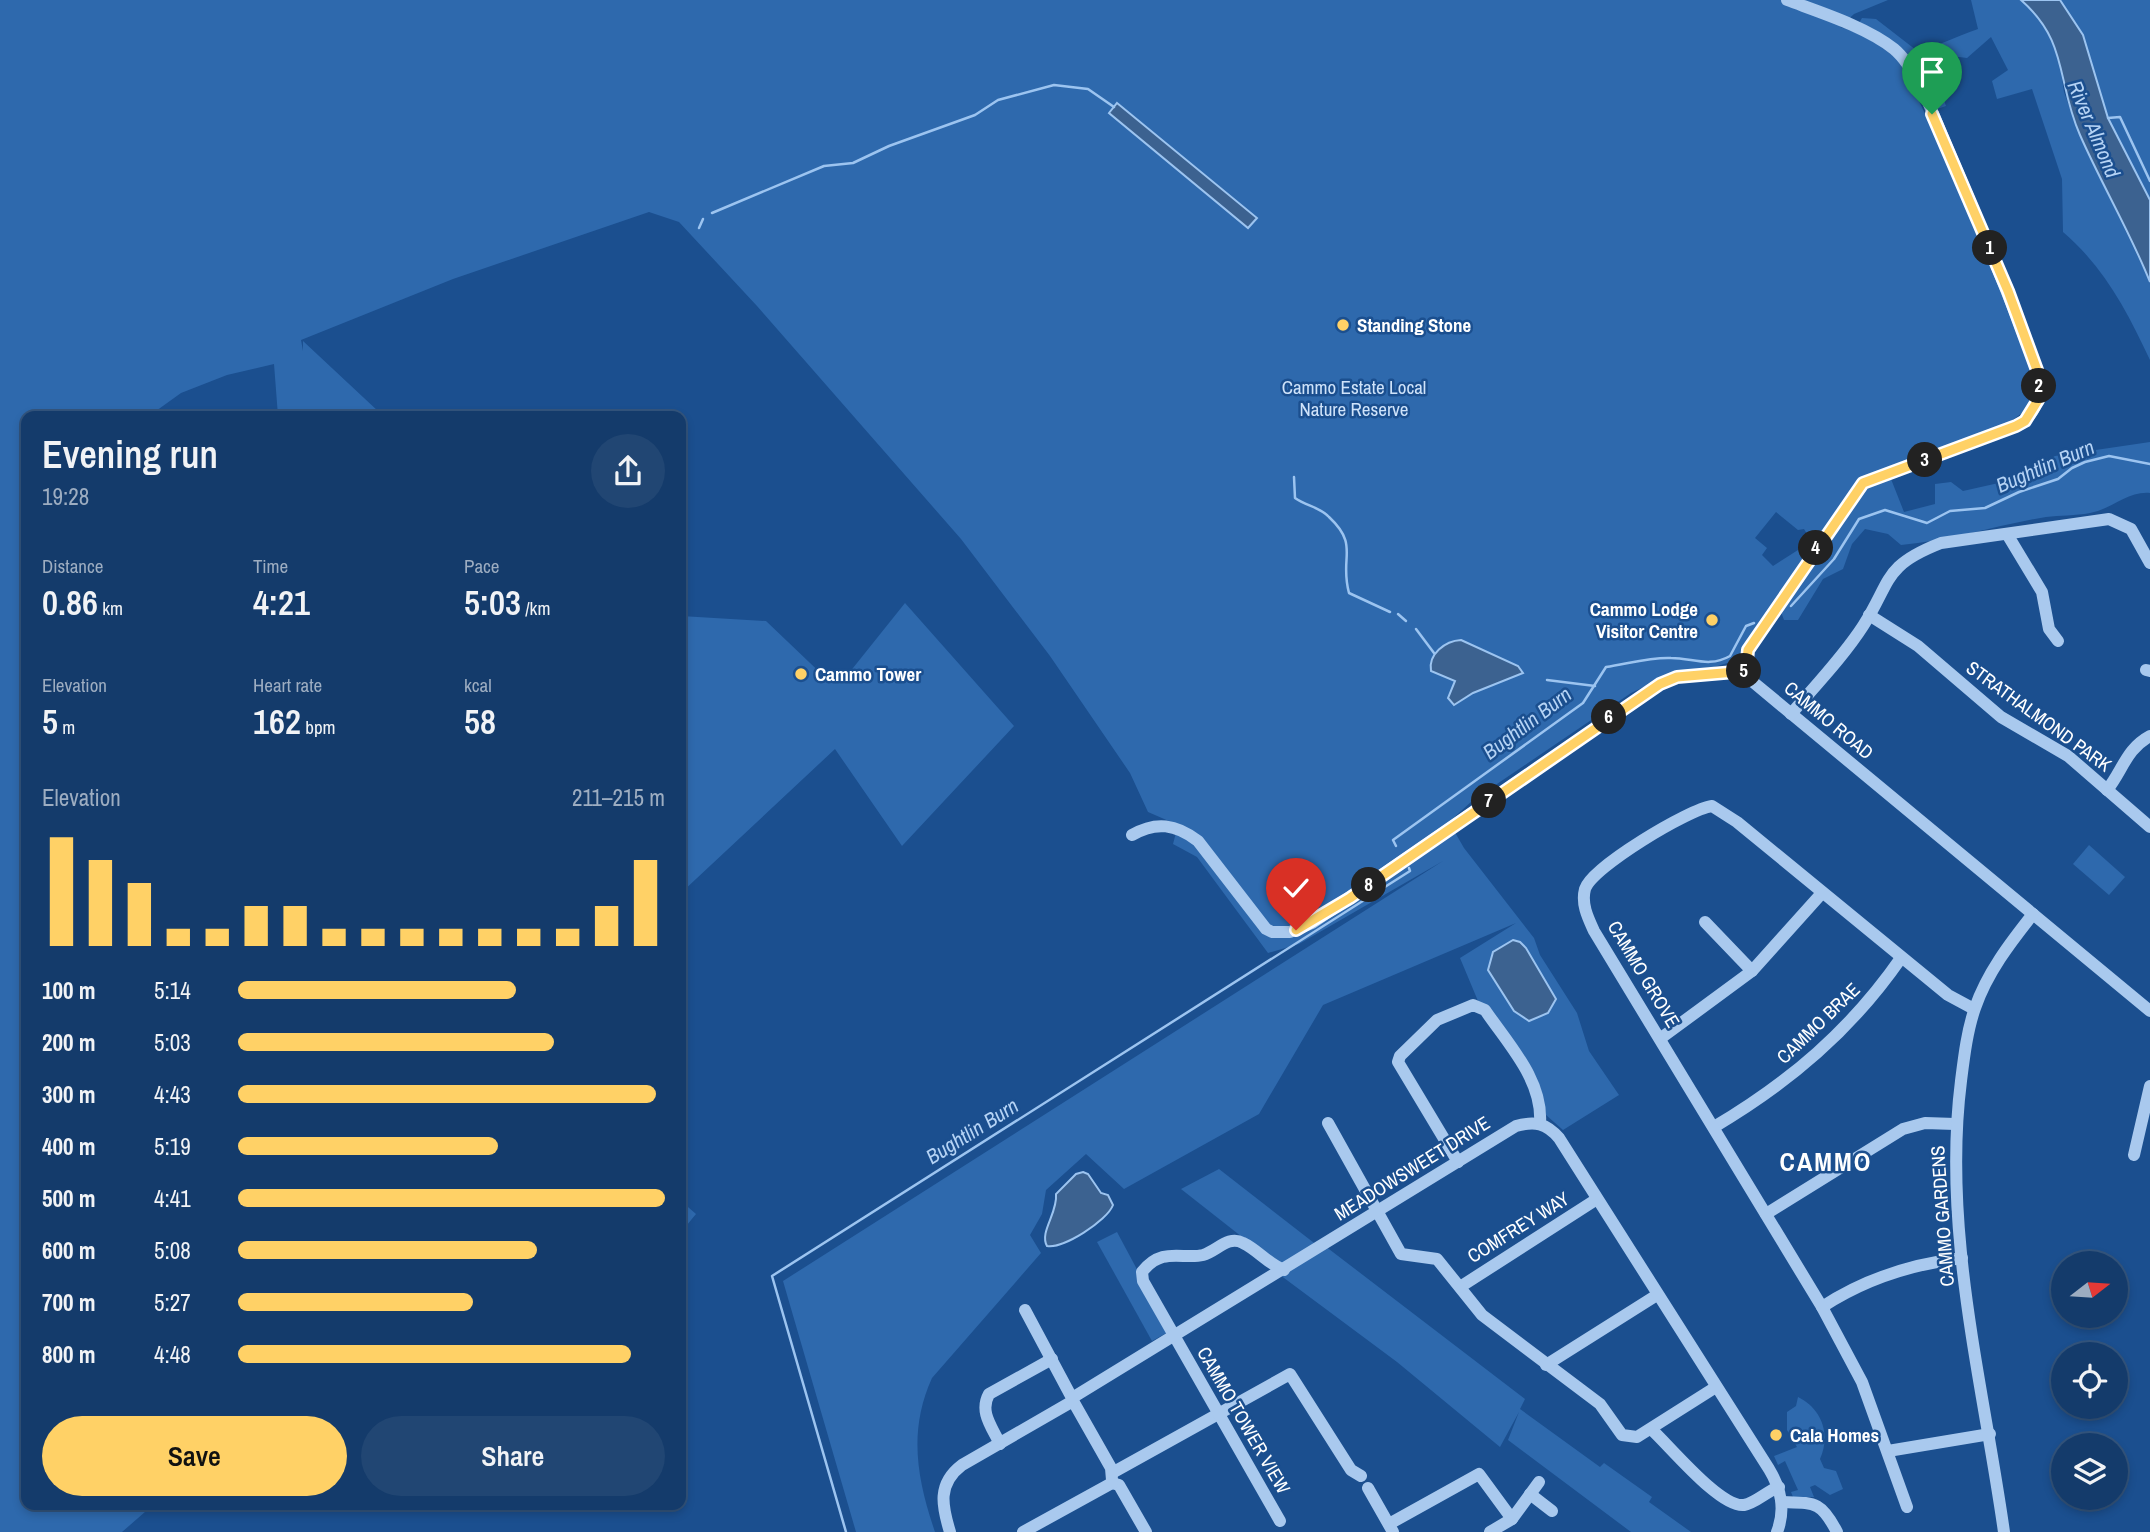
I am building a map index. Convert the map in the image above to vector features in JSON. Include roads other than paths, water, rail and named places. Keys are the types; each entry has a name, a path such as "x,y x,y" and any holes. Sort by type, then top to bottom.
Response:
{"street":[{"path":"1132,835 1154,825 1188,833 1198,841 1266,929 1278,933 1296,930 1350,898 1660,684 1677,677 1746,671 1748,650 1858,487 2025,421 2036,406 2039,386 2037,370 1980,225 1932,114 1903,60 1895,50 1877,38 1787,0"},
{"path":"1791,714 1863,628 1887,578 1911,557 1941,543 2109,519 2131,529 2150,563"},
{"path":"2007,534 2042,592 2049,629 2058,641"},
{"name":"STRATHALMOND PARK","path":"1869,615 1918,646 2001,716 2068,756 2150,827"},
{"name":"CAMMO ROAD","path":"1746,671 1753,682 2150,1012"},
{"path":"2107,790 2122,771 2125,757 2136,744 2150,736"},
{"name":"CAMMO GROVE","path":"1907,1507 1862,1382 1822,1307 1588,918 1585,889 1595,873 1687,814 1712,806 1737,822 1948,995 1974,1009"},
{"path":"1661,1038 1752,971 1822,893"},
{"name":"CAMMO GARDENS","path":"2004,1532 1962,1258 1955,1188 1955,1124 1974,1009 2002,955 2033,914"},
{"path":"1706,922 1752,971"},
{"name":"CAMMO BRAE","path":"1714,1127 1768,1093 1819,1054 1875,995 1901,958"},
{"path":"1458,1162 1398,1062 1400,1056 1437,1020 1473,1005 1485,1010 1535,1088 1540,1123 1559,1138 1779,1487 1782,1517 1777,1532"},
{"path":"2134,1155 2150,1086"},
{"name":"MEADOWSWEET DRIVE","path":"950,1532 942,1498 947,1479 962,1465 1073,1400 1516,1126 1530,1122 1540,1123"},
{"path":"1766,1214 1903,1129 1925,1123 1955,1124"},
{"path":"1328,1124 1401,1254 1437,1259 1482,1315 1600,1404 1622,1435 1637,1437 1716,1387"},
{"name":"COMFREY WAY","path":"1460,1287 1597,1199"},
{"name":"CAMMO TOWER VIEW","path":"1280,1521 1143,1280 1142,1272 1146,1266 1169,1255 1199,1256 1227,1241 1242,1242 1269,1264 1284,1270"},
{"path":"1822,1307 1879,1278 1933,1262 1962,1258"},
{"path":"1546,1365 1657,1295"},
{"path":"1024,1310 1112,1478 1119,1485 1146,1532"},
{"path":"1000,1444 986,1416 985,1401 989,1394 1052,1359"},
{"path":"1023,1532 1290,1374 1351,1470 1361,1476"},
{"path":"1651,1429 1673,1448 1688,1470 1733,1503 1748,1504 1779,1487"},
{"path":"1888,1451 1990,1434"},
{"path":"1368,1488 1391,1528 1479,1474 1508,1525"},
{"path":"1490,1532 1508,1525 1539,1482"},
{"path":"1530,1494 1552,1511"},
{"path":"1782,1502 1819,1505 1837,1532"}],"water":[{"name":"River Almond","path":"2021,0 2060,0 2083,35 2108,118 2150,200 2150,282 2080,135 2067,97 2060,63 2047,31"},
{"path":"1117,103 1257,218 1248,228 1109,113"},
{"path":"1461,640 1518,666 1523,673 1473,693 1454,705 1448,698 1455,681 1431,671 1431,665 1439,650 1449,643"},
{"path":"1513,940 1526,948 1556,999 1548,1013 1529,1021 1514,1011 1488,970 1493,952"},
{"path":"1076,1174 1088,1174 1101,1193 1108,1195 1113,1205 1102,1219 1084,1233 1063,1243 1047,1246 1045,1235 1056,1194"}],"waterway":[{"path":"712,213 824,166 853,163 889,146 975,115 998,100 1054,85 1088,89 1114,107"},
{"name":"River Almond","path":"2108,118 2120,117 2150,181"},
{"path":"699,228 703,219"},
{"name":"Bughtlin Burn","path":"1791,606 1834,559 1859,519 1885,510 1927,523 1950,511 1985,508 2019,492 2058,479 2085,462 2109,456 2150,464"},
{"path":"1294,477 1295,498 1325,514 1344,536 1349,593 1390,612"},
{"path":"1398,614 1406,621"},
{"name":"Bughtlin Burn","path":"1396,846 1393,840 1583,703 1606,667 1663,658 1708,662 1722,660 1730,656 1746,626 1754,623"},
{"path":"1416,629 1434,653"},
{"path":"1547,680 1595,686"},
{"name":"Bughtlin Burn","path":"846,1532 772,1276 1410,871 1409,868"}],"place":[{"name":"Standing Stone","path":"1343,325"},
{"name":"Cammo Lodge Visitor Centre","path":"1712,620"},
{"name":"Cammo Tower","path":"801,674"},
{"name":"Cala Homes","path":"1776,1435"}],"district":[{"name":"CAMMO","path":"1826,1161"}],"park label":[{"name":"Cammo Estate Local Nature Reserve","path":"1354,398"}]}
